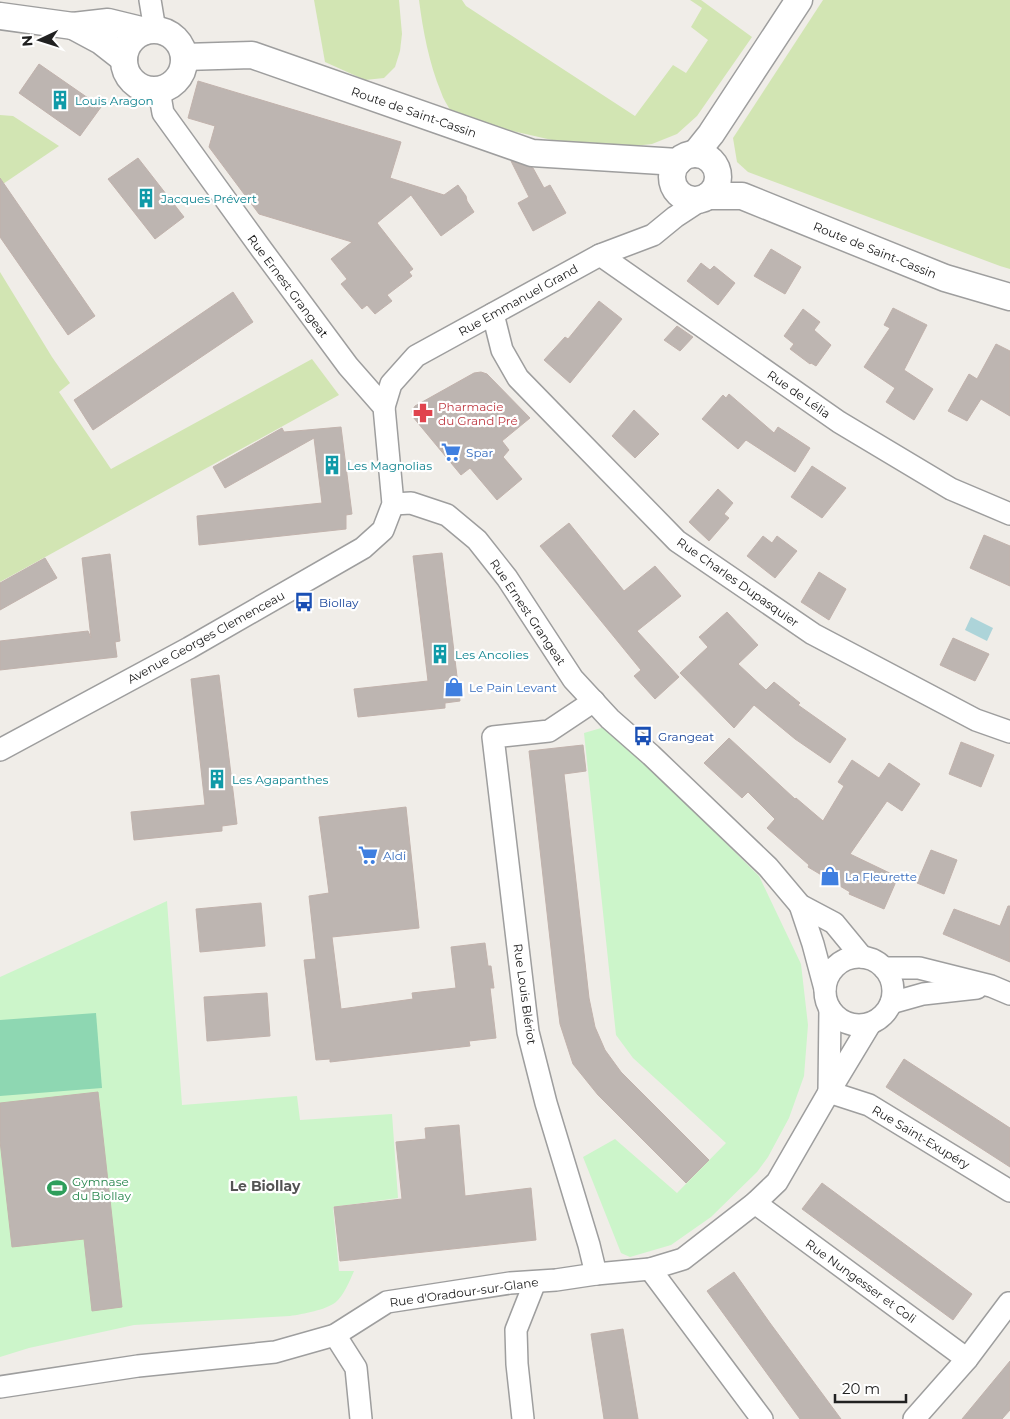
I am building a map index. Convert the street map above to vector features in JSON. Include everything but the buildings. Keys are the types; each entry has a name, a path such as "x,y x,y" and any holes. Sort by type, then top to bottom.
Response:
{"street":[{"path":"150,0 150,31"},
{"path":"695,177 799,0"},
{"path":"0,16 73,26 108,22 150,31 166,32 175,38 181,46 184,57 183,68 178,78 169,86 159,90 141,87 128,76 125,68 124,59 127,47 134,37 150,31"},
{"path":"73,26 101,41 124,59"},
{"name":"Route de Saint-Cassin","path":"184,57 252,55 532,153 647,160 695,177 945,278 1010,297"},
{"name":"Rue Ernest Grangeat","path":"159,90 163,113 348,366 384,407"},
{"name":"Rue Emmanuel Grand","path":"384,407 391,384 416,356 600,255 652,235 695,177"},
{"name":"Rue de Lélia","path":"600,255 839,422 951,489 1010,514"},
{"name":"Rue Charles Dupasquier","path":"494,314 502,350 518,378 677,541 813,634 976,720 1010,732"},
{"path":"384,407 393,504"},
{"name":"Rue Ernest Grangeat","path":"393,504 411,503 447,514 477,540 507,578 573,679 610,719 651,755 768,867 800,905 813,944 827,999"},
{"name":"Avenue Georges Clemenceau","path":"0,750 189,648 363,548 383,530 393,504"},
{"name":"Rue Louis Blériot","path":"594,700 549,731 493,737 528,1032 546,1103 589,1244 596,1274"},
{"name":"Rue Ernest Grangeat","path":"800,905 834,923 862,957"},
{"path":"862,957 870,959 884,968 893,984 894,994 886,1012 880,1019 870,1024 859,1026 847,1024 838,1018 827,999 827,979 833,969 841,962 862,957"},
{"path":"884,968 919,968 1000,990"},
{"path":"891,1003 923,994 1000,990"},
{"name":"Rue d'Oradour-sur-Glane","path":"827,999 829,1092"},
{"name":"Rue d'Oradour-sur-Glane","path":"0,1387 138,1366 275,1352 335,1335 386,1302 510,1283 556,1280 650,1269 684,1259 755,1203 777,1182 870,1024"},
{"name":"Rue Saint-Exupéry","path":"829,1092 869,1105 1010,1191"},
{"name":"Rue Nungesser et Coli","path":"755,1203 967,1359"},
{"path":"650,1269 762,1419"},
{"path":"523,1419 517,1364 516,1330 535,1282"},
{"path":"914,1419 967,1359 1009,1302"},
{"path":"335,1335 356,1368 361,1419"}],"green space":[{"path":"314,0 399,0 402,34 400,51 395,67 384,78 365,80 325,62"},
{"path":"419,0 462,0 466,6 635,116 673,65 686,73 708,40 691,27 702,8 690,0 701,0 752,37 697,116 677,134 652,144 616,148 574,145 486,125 452,113 443,97 433,70"},
{"path":"823,0 1010,0 1010,269 748,172 737,162 733,138"},
{"path":"0,115 13,116 59,146 0,186"},
{"path":"0,272 70,383 59,392 111,469 312,359 339,395 0,582"},
{"path":"608,726 759,876 801,964 808,1025 804,1076 789,1118 768,1157 757,1172 711,1217 671,1245 630,1257 621,1253 583,1157 615,1139 677,1193 726,1143 633,1058 616,1035 584,733"},
{"path":"167,901 182,1105 297,1096 300,1120 392,1114 398,1198 333,1207 339,1271 354,1271 342,1295 332,1305 290,1316 134,1325 29,1348 0,1357 0,977"},
{"path":"96,1013 102,1088 0,1096 0,1020"}],"water":[{"path":"971,617 993,628 987,641 965,630"}],"place":[{"name":"Louis Aragon","path":"60,100"},
{"name":"Jacques Prévert","path":"146,198"},
{"name":"Pharmacie du Grand Pré","path":"423,413"},
{"name":"Spar","path":"451,452"},
{"name":"Les Magnolias","path":"332,465"},
{"name":"Biollay","path":"304,602"},
{"name":"Les Ancolies","path":"440,654"},
{"name":"Le Pain Levant","path":"454,687"},
{"name":"Grangeat","path":"643,736"},
{"name":"Les Agapanthes","path":"217,779"},
{"name":"Aldi","path":"368,855"},
{"name":"La Fleurette","path":"830,876"},
{"name":"Gymnase du Biollay","path":"57,1188"}],"district":[{"name":"Le Biollay","path":"265,1186"}]}
